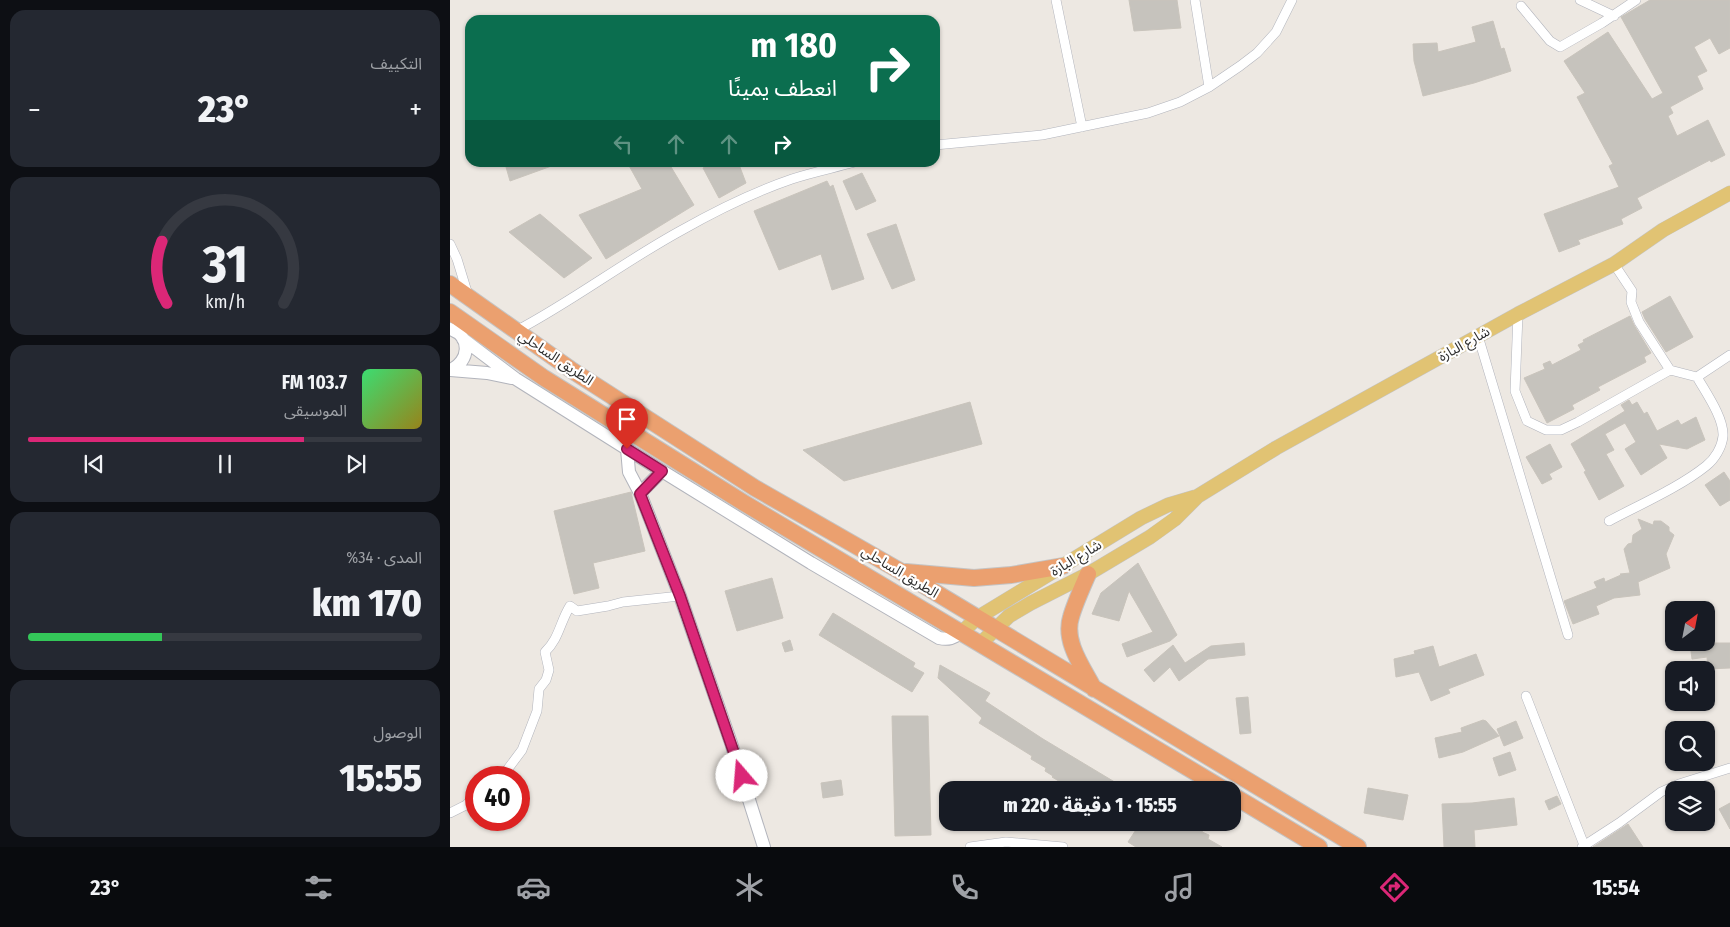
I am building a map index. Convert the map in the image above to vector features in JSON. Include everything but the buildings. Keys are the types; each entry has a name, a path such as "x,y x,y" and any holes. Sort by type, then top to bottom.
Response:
{"highway":[{"name":"الطريق الساحلي","path":"450,284 573,371 755,488 900,571 1094,690 1358,847"},
{"name":"الطريق الساحلي","path":"450,312 544,378 744,503 1210,781"},
{"path":"900,571 974,578 1011,575 1063,566"},
{"path":"1088,574 1070,619 1069,632 1072,645 1094,690"},
{"path":"1241,800 1319,847"}],"main road":[{"name":"شارع البازة","path":"980,644 1008,616 1031,602 1088,574 1150,538 1175,519 1198,496 1276,448 1518,314 1614,264 1663,230 1730,193"},
{"name":"شارع البازة","path":"961,633 977,618 1141,518 1168,505 1198,496"}],"street":[{"path":"1056,0 1082,127"},
{"path":"1194,0 1209,88"},
{"path":"940,145 1042,135 1148,113 1180,102 1209,88 1257,52 1276,32 1292,0"},
{"path":"1580,0 1614,16"},
{"path":"1521,6 1550,41 1560,47 1614,16 1636,0"},
{"path":"516,330 544,316 680,230 730,204 793,179 837,167"},
{"path":"450,244 457,259 469,297"},
{"path":"1610,521 1684,481 1708,465 1719,451 1723,436 1720,419 1697,377 1670,370 1639,322 1631,302 1632,291 1614,264"},
{"path":"1518,314 1515,391 1527,421 1546,430 1561,430 1578,422 1670,370"},
{"path":"450,329 458,333 463,339 516,379 811,563 939,638 947,640 961,633"},
{"path":"1478,336 1568,635"},
{"path":"450,370 464,360 466,348 463,339"},
{"path":"1697,377 1730,355"},
{"path":"450,370 487,373 516,379"},
{"path":"627,449 629,472 640,494 680,596 731,743 764,847"},
{"path":"640,494 662,471"},
{"path":"510,766 522,750 537,711 539,689 546,680 549,670 545,652 552,645 560,630 562,619 570,606 577,611 623,602 680,596"},
{"path":"1526,696 1583,846 1619,823 1661,792 1679,784 1730,768"},
{"path":"450,813 465,806"},
{"path":"970,847 997,845 1006,842 1063,847"}],"route":[{"path":"627,449 662,471 640,494 680,596 742,776"}]}
